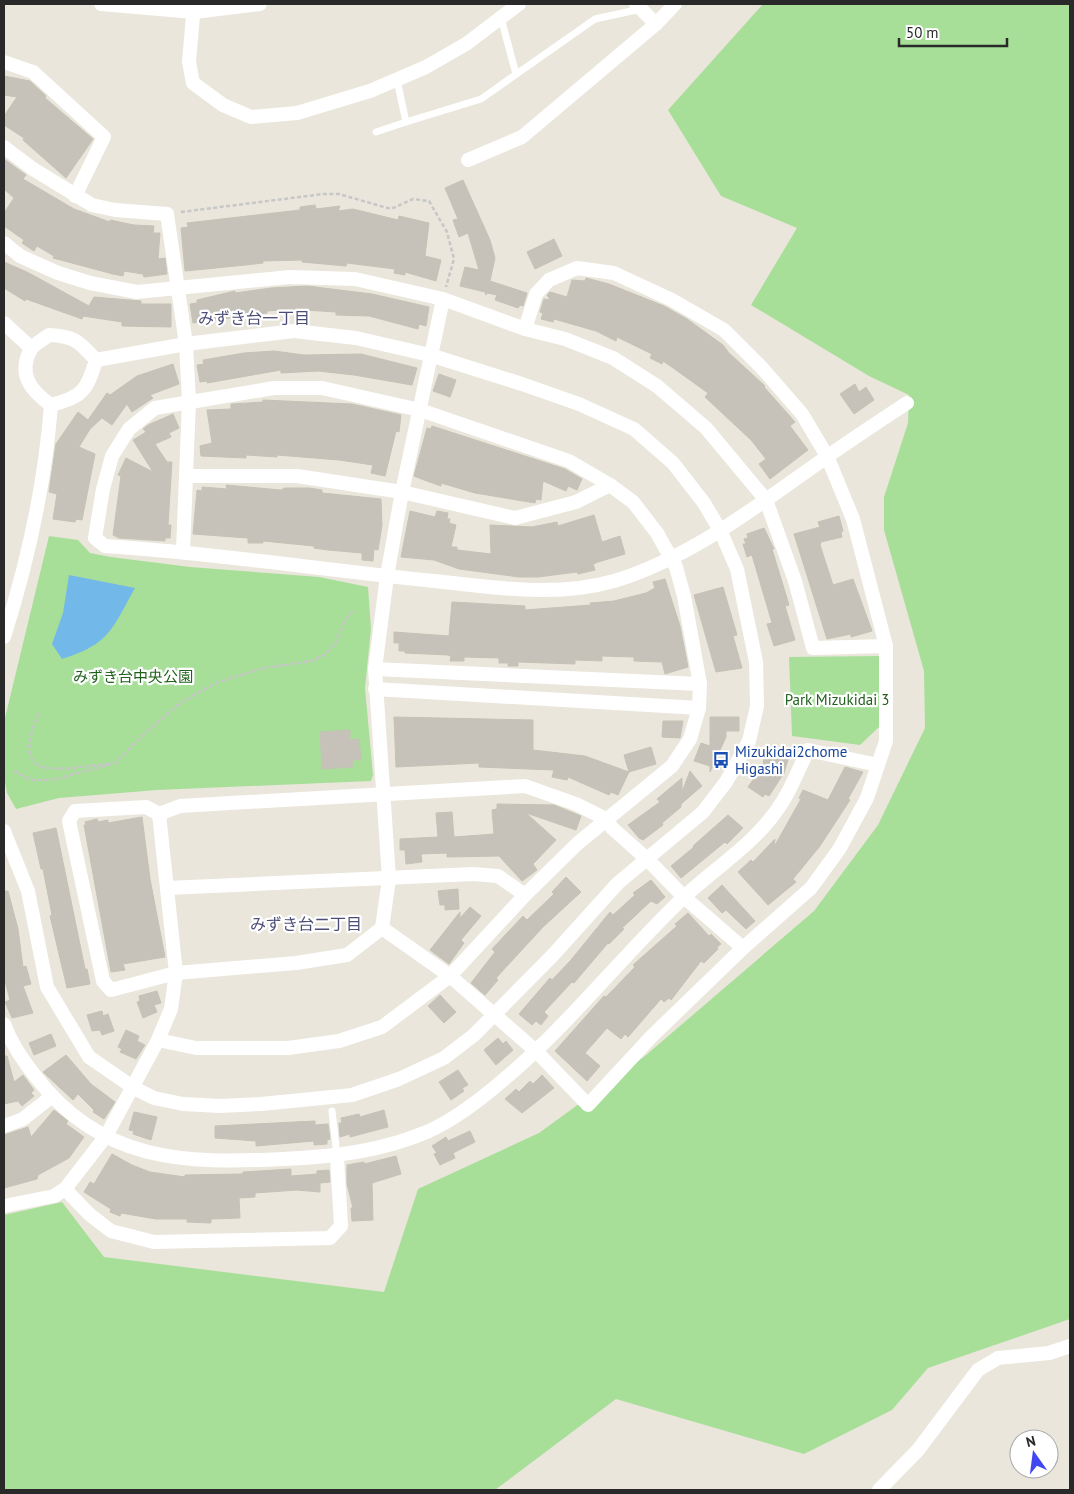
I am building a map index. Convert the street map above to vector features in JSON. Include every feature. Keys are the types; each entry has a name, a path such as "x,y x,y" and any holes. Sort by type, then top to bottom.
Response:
{"street":[{"path":"101,4 194,8 260,4"},
{"path":"194,8 189,62 193,83 223,105 251,117 297,113 370,91 397,80 442,60 519,4"},
{"path":"468,160 522,137 656,24 675,4"},
{"path":"638,6 656,24"},
{"path":"4,62 33,72 104,137 75,196"},
{"path":"4,147 75,196 92,205 116,210 167,214 186,344 189,401 183,551"},
{"path":"4,243 20,256 43,266 90,283 137,292 179,290 229,282 290,277 355,280 443,298 525,329 565,339 613,358 657,386 706,428 766,500 795,581 813,648 886,646"},
{"path":"382,928 450,976 537,1052 588,1105 651,1037 743,948 811,888 840,848 867,798 886,741 886,646 853,520 827,456 802,414 724,330 672,300 614,273 577,268 549,280 536,294 525,329"},
{"path":"443,298 402,492 387,576 375,669 375,690 384,794 389,879 382,928 347,955 296,963 176,973 111,990 103,981 68,821 74,811 146,807 159,814 180,806 384,794 525,786 576,804 606,819 612,828 647,859 684,897 743,948"},
{"path":"4,324 31,348"},
{"path":"4,831 28,891 48,987 89,1057 134,1088 154,1098 183,1104 220,1106 352,1095 398,1079 444,1058 474,1035 552,955 618,883 703,812 726,782 750,741 757,706 756,662 737,569 720,530 704,503 673,462 634,429 571,401 430,355 356,338 294,331 186,344 96,360"},
{"path":"49,335 68,336 80,343 96,360 90,380 74,399 51,405 33,393 24,371 31,348 49,335"},
{"path":"158,1040 196,1048 236,1050 288,1048 339,1041 382,1027 450,976 525,895 606,819 672,766 690,739 699,708 700,684 684,596 676,566 670,558 657,533 633,502 610,485 569,460 420,410 322,388 274,388 189,401 156,408 129,428 112,456 103,489 95,538 105,546 183,551 387,576 544,592 582,588 614,581 670,558 720,530 766,500 827,456 907,403"},
{"path":"4,637 20,586 39,501 47,459 51,405"},
{"path":"186,476 297,476 402,492 515,518 576,502 610,485"},
{"path":"375,669 700,684"},
{"path":"375,690 699,708"},
{"path":"5,1032 51,1097 76,1119 106,1136 150,1153 181,1160 226,1162 337,1157 394,1143 430,1130 481,1099 537,1052 684,897 738,853 766,822 783,801 808,750 878,765"},
{"path":"4,1206 54,1196 65,1189 106,1136 134,1088 158,1040 171,1008 176,973 159,814"},
{"path":"168,888 473,874 498,876 525,895"},
{"path":"4,1126 23,1119 51,1097"},
{"path":"65,1189 89,1214 112,1232 154,1242 330,1238 341,1226 337,1157"},
{"path":"880,1490 918,1450 978,1370 998,1358 1049,1353 1070,1346"}],"lane":[{"path":"376,132 481,99 595,19 638,6"},
{"path":"501,18 516,74"},
{"path":"397,80 406,122"},
{"path":"332,1111 337,1157"}],"path":[{"path":"167,214 323,194 339,194 391,209 413,199 429,201 447,232 454,258 443,298"},
{"path":"14,771 31,780 52,780 115,763 142,736 180,703 218,682 264,668 312,661 324,655 335,644 346,618 353,611"},
{"path":"39,713 30,732 29,743 31,756 45,769 59,770 115,763"}],"green space":[{"path":"763,4 1070,4 1070,1319 928,1368 892,1410 804,1454 616,1399 495,1490 4,1490 4,1215 62,1202 104,1257 384,1292 418,1189 539,1133 645,1056 814,911 878,825 925,728 924,671 884,530 884,497 908,423 909,395 869,376 751,305 797,228 721,196 668,110"},
{"name":"みずき台中央公園","path":"49,536 78,540 90,553 111,557 190,567 319,577 368,587 371,629 365,688 373,775 371,781 157,790 59,798 16,809 7,793 4,776 4,722"},
{"name":"Park Mizukidai 3","path":"882,656 879,727 860,745 792,736 789,657"}],"water":[{"path":"69,575 135,588 114,625 100,641 62,659 52,644 63,613"}],"building":[{"path":"4,76 30,81 46,96 45,98 93,139 66,178 23,140 24,138 4,125 4,116 17,97 4,95"},
{"path":"4,159 26,175 23,179 74,209 110,222 110,220 134,225 154,226 153,233 160,233 158,259 165,258 167,274 144,277 143,274 124,271 123,276 113,274 53,258 54,256 37,246 34,251 22,243 24,240 4,226 4,213 14,198 4,189"},
{"path":"463,180 490,240 495,258 490,281 527,293 523,306 520,305 518,308 495,300 497,295 487,293 486,295 485,292 460,286 465,267 479,270 468,233 459,237 453,220 458,219 445,188"},
{"path":"315,205 316,209 340,206 338,211 353,209 398,220 399,216 429,223 425,256 441,260 436,281 405,272 405,275 394,273 395,269 347,263 346,266 302,262 302,260 263,261 263,263 185,271 181,228 188,227 187,223 300,210 300,207"},
{"path":"554,239 562,256 535,269 527,252"},
{"path":"4,262 27,272 89,306 94,297 141,301 141,304 171,304 171,327 122,326 122,322 83,316 82,319 26,299 25,301 4,288"},
{"path":"586,278 609,284 664,306 687,319 723,345 729,353 765,386 795,422 790,426 808,450 770,479 759,464 766,459 751,440 705,397 708,393 676,370 663,361 662,364 650,358 652,354 617,337 616,341 596,331 554,319 553,322 541,319 543,313 540,312 544,299 550,300 547,295 550,292 567,297 572,280 585,281"},
{"path":"307,286 372,294 429,307 426,326 419,324 418,329 369,316 336,315 336,312 289,309 193,323 190,304 197,303 197,300 235,291 235,293"},
{"path":"274,351 304,355 361,354 417,368 412,385 354,375 318,371 281,373 281,370 207,383 207,381 200,382 197,365 204,364 203,360 244,353"},
{"path":"173,364 179,384 150,395 153,398 132,412 127,404 112,425 102,418 90,429 79,447 95,454 82,520 76,519 75,522 53,519 57,494 49,492 56,444 78,412 88,420 107,393 110,395 137,376"},
{"path":"439,374 456,380 450,397 433,391"},
{"path":"855,384 859,392 866,387 874,400 854,414 840,394"},
{"path":"263,400 352,404 401,415 399,432 396,431 385,476 371,473 373,465 339,460 277,455 277,457 246,455 246,458 201,456 200,446 212,443 207,410 231,409 231,404 263,402"},
{"path":"173,414 179,428 169,433 171,437 155,444 167,462 172,462 168,525 171,525 170,538 165,538 165,541 119,538 113,535 121,476 118,475 126,458 153,472 133,440 146,432 143,429 148,425"},
{"path":"432,426 565,469 582,479 577,490 568,486 566,491 543,481 541,500 536,499 535,503 475,493 441,483 441,486 424,480 414,476 427,428 431,429"},
{"path":"226,485 281,490 285,488 309,488 322,490 322,493 381,499 382,525 378,550 374,549 373,561 362,560 362,553 263,541 263,543 248,543 248,538 193,534 197,490 202,491 202,487 227,489"},
{"path":"410,511 435,517 437,511 448,513 447,519 450,519 449,523 456,525 451,547 457,547 457,550 491,554 490,525 532,527 557,522 558,526 594,515 602,542 620,536 625,554 593,564 595,570 578,574 577,572 538,577 519,577 459,569 434,560 401,557"},
{"path":"839,516 843,531 841,532 842,537 821,542 820,545 833,585 853,579 872,631 851,637 851,634 827,639 794,534 820,527 818,522"},
{"path":"764,528 774,549 772,549 789,605 785,606 795,640 774,646 767,624 772,623 752,555 747,557 743,544 746,544 744,539 748,538 747,534"},
{"path":"665,579 680,626 688,667 665,674 662,662 634,661 634,657 602,656 602,661 575,660 575,664 518,662 518,666 508,666 508,663 499,663 499,658 464,657 464,661 450,661 451,656 448,655 405,653 405,651 399,651 399,643 394,643 394,632 449,636 452,602 525,606 525,610 591,605 590,603 614,601 646,593 655,588 653,582"},
{"path":"723,587 737,635 733,636 742,668 716,672 694,595"},
{"path":"394,717 533,720 533,750 585,756 629,772 618,795 611,792 609,795 568,777 567,780 552,777 554,770 479,767 479,763 396,767"},
{"path":"710,717 739,717 739,731 726,731 726,737 710,772 710,766 694,761 701,743 710,746"},
{"path":"663,721 683,721 680,738 662,737"},
{"path":"350,730 350,740 359,739 361,760 352,760 353,767 322,769 320,732"},
{"path":"651,747 656,764 629,772 624,755"},
{"path":"765,749 790,753 784,773 769,796 765,794 763,797 748,787 763,766"},
{"path":"845,767 863,772 848,799 850,800 820,846 793,879 796,882 768,905 738,872 751,860 753,862 775,839 774,847 801,799 799,798 803,790 828,800"},
{"path":"690,771 702,786 662,823 663,825 643,840 639,838 628,825 660,802 657,799 682,778 682,792"},
{"path":"497,804 554,805 581,816 576,830 526,813 556,840 533,864 537,870 522,881 499,856 447,857 447,853 421,854 422,862 406,864 405,850 400,850 400,839 438,837 436,813 452,812 454,837 494,834 492,810 497,809"},
{"path":"728,815 743,828 727,844 725,842 681,878 671,866"},
{"path":"142,817 150,879 165,957 123,964 125,970 111,972 84,825 86,825 85,822 97,819 98,822 108,820 108,823"},
{"path":"56,828 85,969 87,969 90,984 67,988 50,916 52,915 43,869 41,869 33,833"},
{"path":"566,877 581,892 543,927 496,978 498,980 485,995 471,983 495,952 492,949 523,916 527,920 554,894 552,892"},
{"path":"651,880 665,897 657,904 651,901 622,928 624,929 608,943 574,983 572,982 544,1012 548,1016 541,1025 536,1021 532,1025 519,1014 550,978 552,980 571,960 610,912 613,915 635,895 633,893"},
{"path":"722,885 755,921 746,929 726,910 722,913 708,898"},
{"path":"458,889 459,909 445,910 445,905 440,905 438,891"},
{"path":"4,891 8,891 18,929 23,967 26,966 31,984 23,986 33,1013 12,1018 5,1002 10,1000 4,977 4,972 6,971 4,959"},
{"path":"470,907 481,916 461,940 464,943 449,964 430,950 460,912 460,918"},
{"path":"688,913 709,936 711,934 721,944 717,947 718,949 704,963 701,961 671,1000 669,998 664,1002 661,999 628,1037 625,1034 621,1039 607,1028 585,1053 600,1066 587,1081 555,1051 604,996 606,997 635,967 633,965 677,926 675,924"},
{"path":"157,991 161,1003 154,1005 157,1012 143,1018 137,1002 140,1001 139,996"},
{"path":"440,995 456,1012 444,1023 428,1006"},
{"path":"102,1011 103,1016 108,1014 114,1031 102,1035 100,1030 92,1031 87,1015"},
{"path":"126,1030 139,1036 137,1041 145,1045 136,1059 120,1052 122,1049 118,1047"},
{"path":"51,1034 56,1046 34,1055 29,1043"},
{"path":"498,1038 503,1044 506,1041 513,1050 496,1065 484,1050"},
{"path":"66,1055 91,1084 115,1102 104,1119 93,1112 94,1110 78,1094 73,1100 43,1072"},
{"path":"4,1056 7,1056 14,1082 23,1075 34,1090 31,1093 34,1096 22,1106 18,1101 4,1104"},
{"path":"458,1070 468,1085 462,1088 464,1091 451,1100 439,1082"},
{"path":"542,1075 554,1088 522,1113 505,1099 516,1089 519,1092 530,1081 533,1084"},
{"path":"54,1110 68,1121 66,1124 84,1137 69,1158 38,1175 37,1179 4,1188 4,1135 28,1127 31,1137"},
{"path":"384,1110 388,1127 350,1137 350,1134 340,1137 339,1123 342,1123 341,1118 359,1114 360,1117"},
{"path":"134,1112 157,1117 151,1140 133,1134 134,1131 129,1130"},
{"path":"315,1121 315,1125 328,1124 330,1139 327,1140 327,1144 314,1145 314,1141 256,1146 256,1141 215,1138 215,1126"},
{"path":"470,1131 475,1142 453,1153 455,1158 440,1165 434,1154 437,1153 432,1146 446,1137 448,1141"},
{"path":"112,1154 150,1172 185,1177 185,1175 243,1174 243,1172 291,1169 291,1176 317,1174 317,1171 329,1170 330,1182 320,1183 320,1192 297,1190 255,1193 255,1197 239,1198 240,1218 211,1219 211,1223 187,1222 187,1219 156,1219 121,1213 120,1216 110,1212 111,1209 84,1192 90,1182 94,1184"},
{"path":"396,1156 401,1174 372,1183 373,1220 352,1221 351,1208 353,1208 347,1184 347,1165 364,1162 364,1164"}],"place":[{"name":"Mizukidai2chome Higashi","path":"721,760"}],"district":[{"name":"みずき台一丁目","path":"254,318"},
{"name":"みずき台二丁目","path":"306,924"}]}
